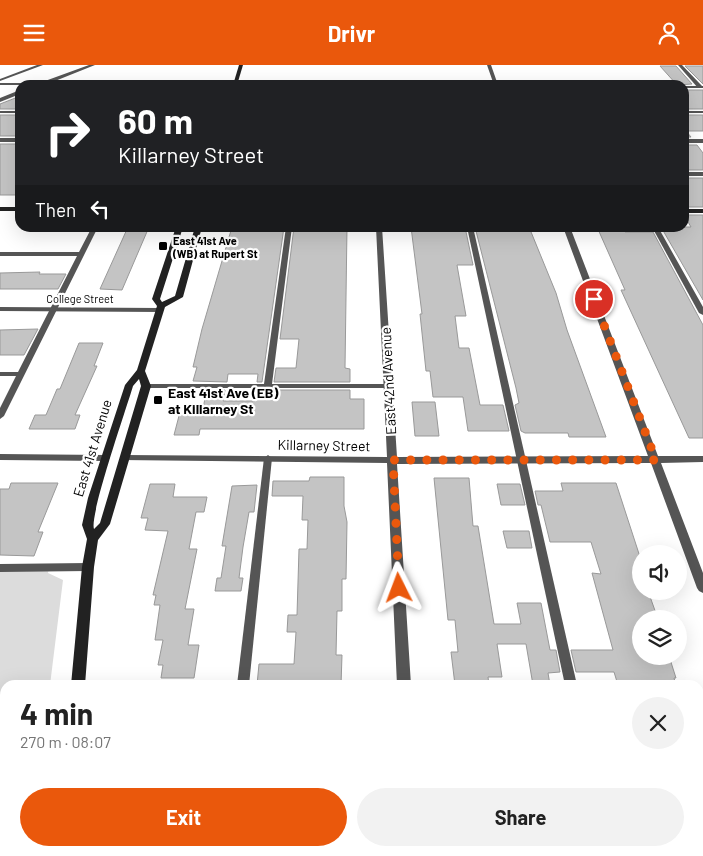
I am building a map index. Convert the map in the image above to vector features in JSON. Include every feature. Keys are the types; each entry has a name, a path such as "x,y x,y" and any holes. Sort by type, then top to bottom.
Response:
{"main road":[{"path":"236,80 241,65"},
{"path":"0,209 15,209"},
{"path":"689,211 703,211"},
{"name":"East 41st Avenue","path":"93,539 87,525 105,458 129,385 141,371 161,308 156,299 178,232"},
{"path":"161,308 179,297 198,232"},
{"path":"141,371 146,386"},
{"name":"East 41st Avenue","path":"78,680 88,567 93,539 105,524 146,386"}],"street":[{"path":"52,80 93,65"},
{"path":"488,65 494,80"},
{"path":"0,82 15,83"},
{"path":"689,87 702,87"},
{"path":"0,100 15,94"},
{"path":"0,140 15,140"},
{"path":"689,141 703,141"},
{"name":"East 42nd Avenue","path":"379,232 404,680"},
{"path":"568,232 703,588"},
{"name":"College Street","path":"0,309 161,308"},
{"path":"0,457 105,458"},
{"name":"Killarney Street","path":"124,458 523,461 703,459"}],"lane":[{"path":"0,82 41,65"},
{"path":"680,65 702,87"},
{"path":"0,112 15,112"},
{"path":"689,112 703,112"},
{"path":"689,173 703,174"},
{"path":"0,416 93,232"},
{"path":"268,385 288,232"},
{"path":"471,232 523,461 569,680"},
{"path":"658,232 703,313"},
{"path":"0,254 82,254"},
{"path":"0,374 22,374"},
{"path":"146,386 388,386"},
{"path":"244,680 268,458"},
{"path":"0,568 88,567"}],"shaded area":[{"path":"0,568 49,568 48,573 63,580 51,680 0,680"}],"building":[{"path":"660,66 676,66 688,80 673,80"},
{"path":"685,66 703,66 703,84"},
{"path":"689,90 703,90 703,109 689,109"},
{"path":"15,98 15,109 0,109 0,104"},
{"path":"0,115 15,115 15,136 0,136"},
{"path":"689,115 703,115 703,131 689,131"},
{"path":"0,144 15,144 15,195 0,195"},
{"path":"689,145 697,145 703,153 703,170 689,170"},
{"path":"689,178 703,178 703,207 689,207"},
{"path":"689,215 703,215 703,300 664,232 689,232 689,227 691,227"},
{"path":"126,232 147,232 122,290 100,289"},
{"path":"231,232 283,232 262,382 257,382 258,374 228,374 227,382 193,381 197,367 193,367 202,329"},
{"path":"293,232 347,232 345,368 350,369 350,382 274,382 276,368 296,368 299,339 280,339"},
{"path":"412,232 466,232 473,265 457,265 466,316 455,316 459,348 469,348 480,405 503,405 509,431 468,431 463,397 433,397 430,371 426,371 420,314 422,314"},
{"path":"476,232 531,232 556,293 567,330 606,437 569,437 568,433 525,433 521,431 515,405 519,403"},
{"path":"599,232 653,232 703,325 703,438 689,438 621,290 625,290"},
{"path":"40,272 39,274 66,274 58,289 0,289 0,273"},
{"path":"38,329 24,355 0,355 0,330"},
{"path":"79,343 103,343 94,366 97,366 75,415 80,415 75,429 29,429 35,415 46,415 57,389 60,389"},
{"path":"207,390 225,390 223,401 255,401 256,390 350,390 350,399 364,399 364,429 200,429 199,435 174,435 180,412 202,412"},
{"path":"412,402 435,402 439,436 415,436"},
{"path":"310,477 344,477 344,506 347,522 346,579 342,579 342,611 337,611 336,655 342,655 341,680 257,680 259,664 294,664 296,632 287,632 288,615 297,615 299,549 307,549 308,520 302,520 303,496 272,496 273,481 309,481"},
{"path":"434,478 469,478 473,526 478,526 494,624 521,624 517,603 541,603 550,650 556,650 560,672 548,673 549,680 532,680 526,644 497,644 502,677 488,677 488,680 454,680 451,652 458,652 455,620 448,620"},
{"path":"11,483 58,483 38,532 43,532 34,556 0,555 0,489 9,489"},
{"path":"561,483 616,483 636,545 632,545 632,600 651,600 655,610 632,610 632,665 672,665 676,678 674,678 675,680 616,680 614,672 576,672 571,650 613,650 592,573 601,574 591,542 550,542 541,505 538,505 535,491 563,491"},
{"path":"150,484 175,484 173,497 207,497 204,512 196,512 189,549 197,549 185,609 194,609 188,645 199,645 194,678 161,678 163,665 158,665 163,640 155,640 160,605 154,605 156,595 153,595 168,531 145,530 148,518 141,518"},
{"path":"497,484 520,484 525,505 501,505"},
{"path":"257,485 254,512 249,512 243,547 239,578 243,578 241,591 215,591 217,578 221,578 226,546 222,546 232,486"},
{"path":"503,531 529,531 532,548 507,548"}],"place":[{"name":"East 41st Ave (WB) at Rupert St","path":"163,246"},
{"name":"East 41st Ave (EB) at Killarney St","path":"158,400"}],"route":[{"path":"399,588 393,460 656,460 594,299"}]}
